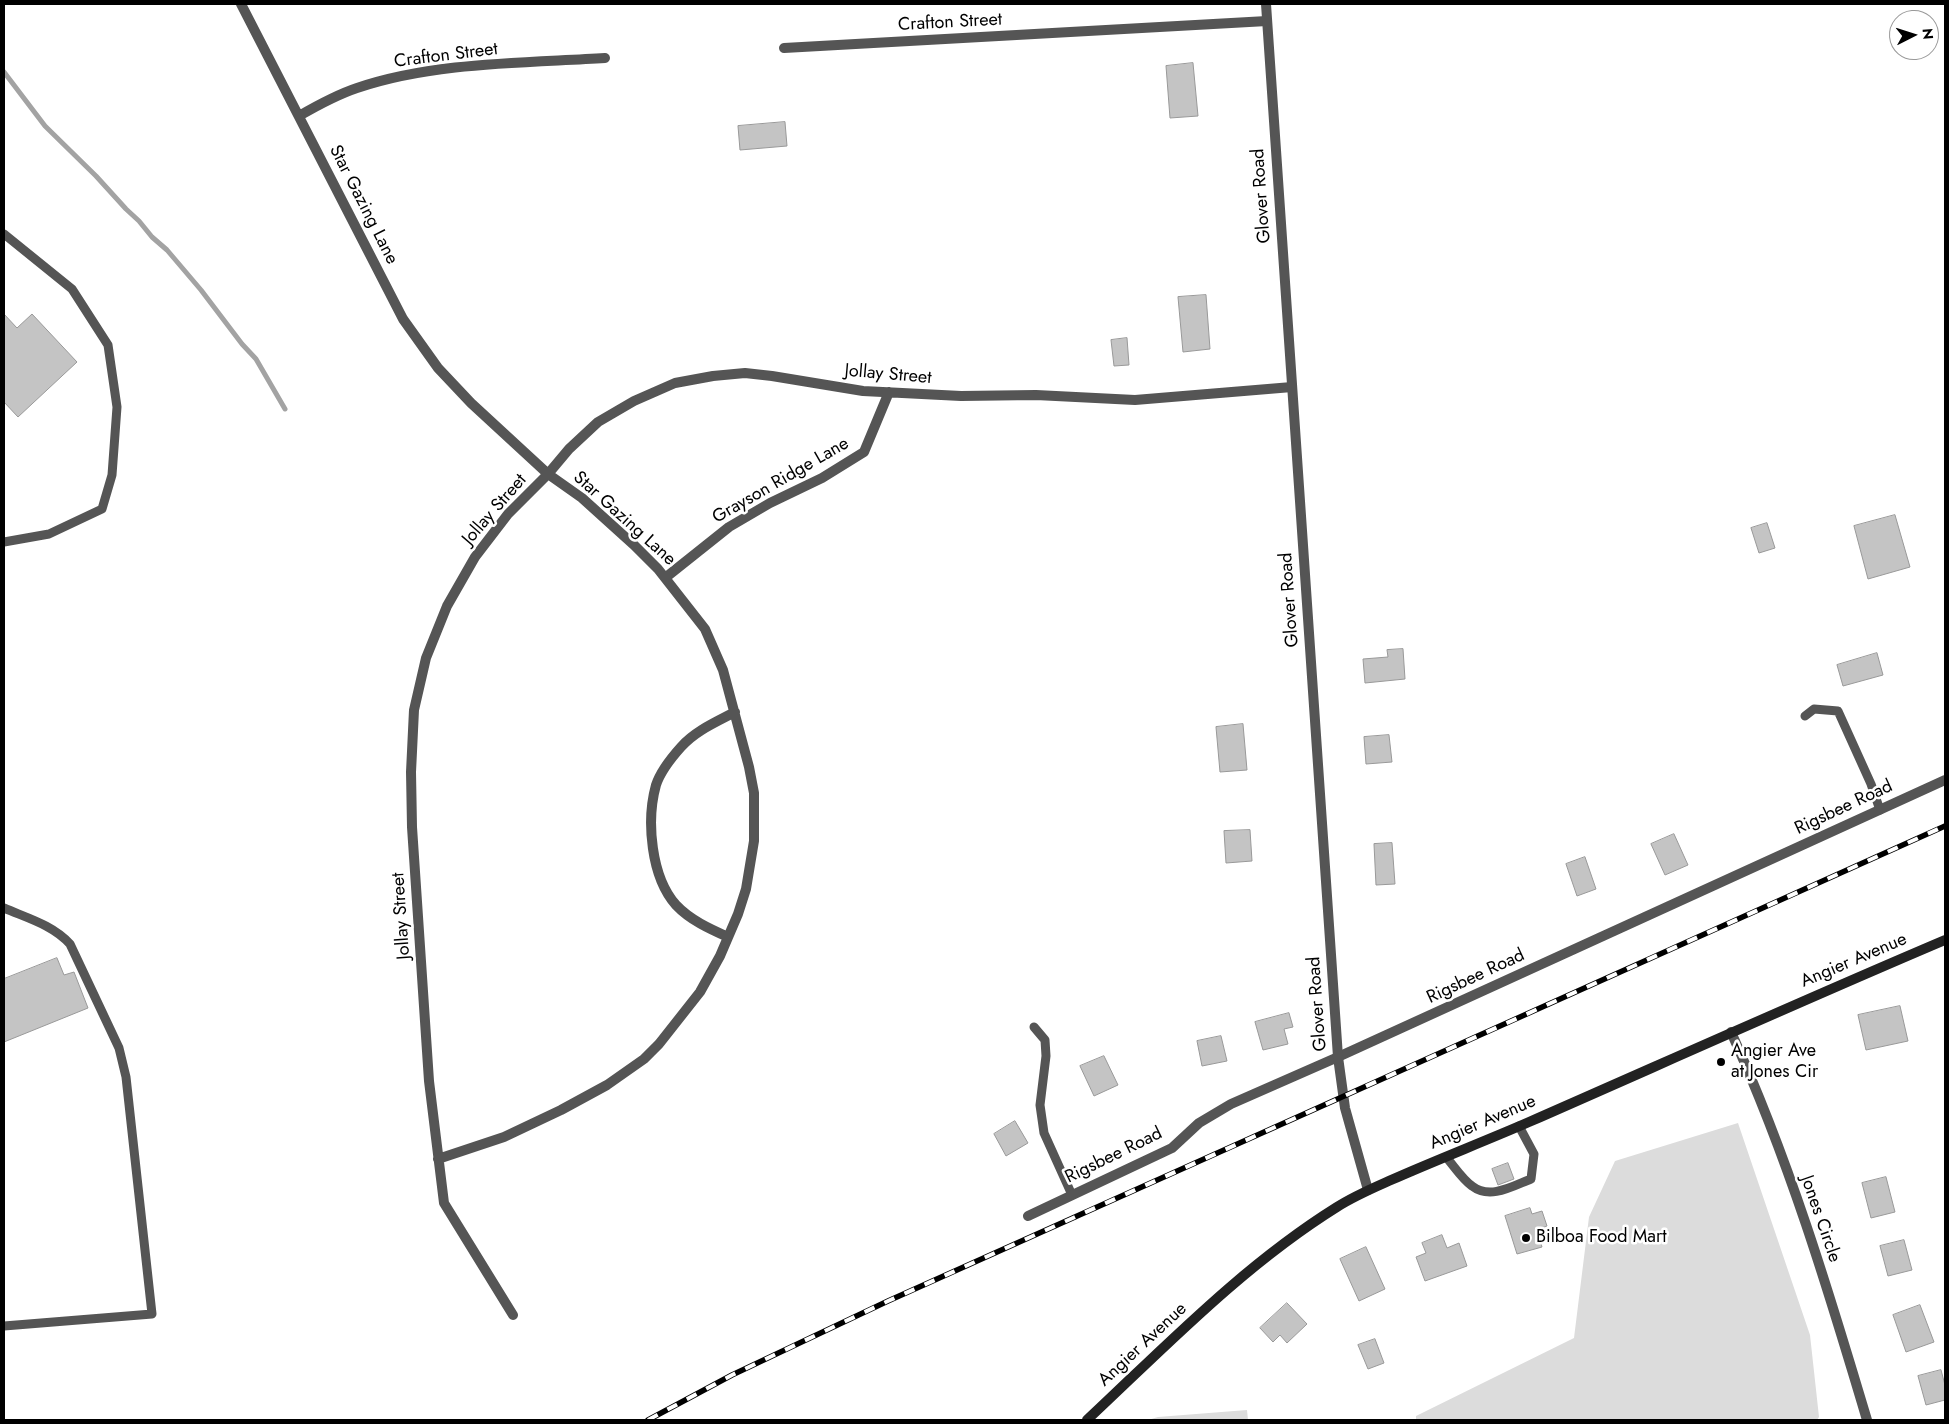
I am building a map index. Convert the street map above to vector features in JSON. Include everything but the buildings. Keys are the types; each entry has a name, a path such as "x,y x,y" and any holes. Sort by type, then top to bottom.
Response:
{"main road":[{"name":"Angier Avenue","path":"1087,1420 1210,1304 1251,1269 1303,1229 1340,1205 1368,1190 1945,940"}],"street":[{"name":"Star Gazing Lane","path":"241,4 403,319 438,368 471,403 548,474 582,498 634,545 665,578 705,628 723,670 750,767 754,793 754,841 746,889 738,914 710,976 700,992 659,1044 644,1059 593,1092 532,1125 504,1137 438,1159"},
{"name":"Glover Road","path":"1266,4 1338,1058 1346,1108 1368,1190"},
{"name":"Crafton Street","path":"784,48 1267,22"},
{"name":"Crafton Street","path":"299,116 327,100 357,88 419,72 465,67 605,58"},
{"name":"Jollay Street","path":"513,1315 444,1203 429,1081 412,828 411,772 414,710 430,649 447,606 475,557 508,514 548,474 569,449 598,422 634,401 675,383 745,373 863,391 961,396 1036,395 1135,400 1292,388"},
{"name":"Grayson Ridge Lane","path":"665,578 729,527 770,503 822,478 864,452 889,392"},
{"path":"728,937 690,916 665,891 658,873 654,852 652,806 656,784 681,747 697,733 735,712"},
{"name":"Rigsbee Road","path":"1028,1216 1172,1148 1199,1122 1231,1104 1338,1058 1945,780"},
{"name":"Jones Circle","path":"1731,1032 1766,1113 1786,1168 1834,1311 1867,1420"}],"lane":[{"path":"4,234 72,289 108,345 117,407 112,475 102,510 49,534 4,542"},
{"path":"1804,716 1814,709 1838,711 1871,784 1880,810"},
{"path":"4,908 50,927 62,935 70,944 119,1048 126,1077 152,1314 4,1326"},
{"path":"1034,1027 1045,1040 1046,1056 1040,1104 1044,1133 1072,1195"},
{"path":"1446,1157 1473,1187 1488,1192 1499,1192 1531,1179 1534,1154 1519,1126"}],"shaded area":[{"path":"1738,1123 1810,1335 1819,1417 1817,1420 1416,1420 1416,1416 1574,1338 1589,1217 1615,1161"},
{"path":"1247,1410 1248,1420 1148,1420 1158,1417"}],"waterway":[{"path":"4,72 45,126 96,176 152,237 167,250 201,290 242,344 256,359 285,409"}],"railway":[{"path":"648,1420 732,1375 888,1301 1945,826"}],"place":[{"name":"Angier Ave at Jones Cir","path":"1721,1062"},
{"name":"Bilboa Food Mart","path":"1526,1238"}]}
